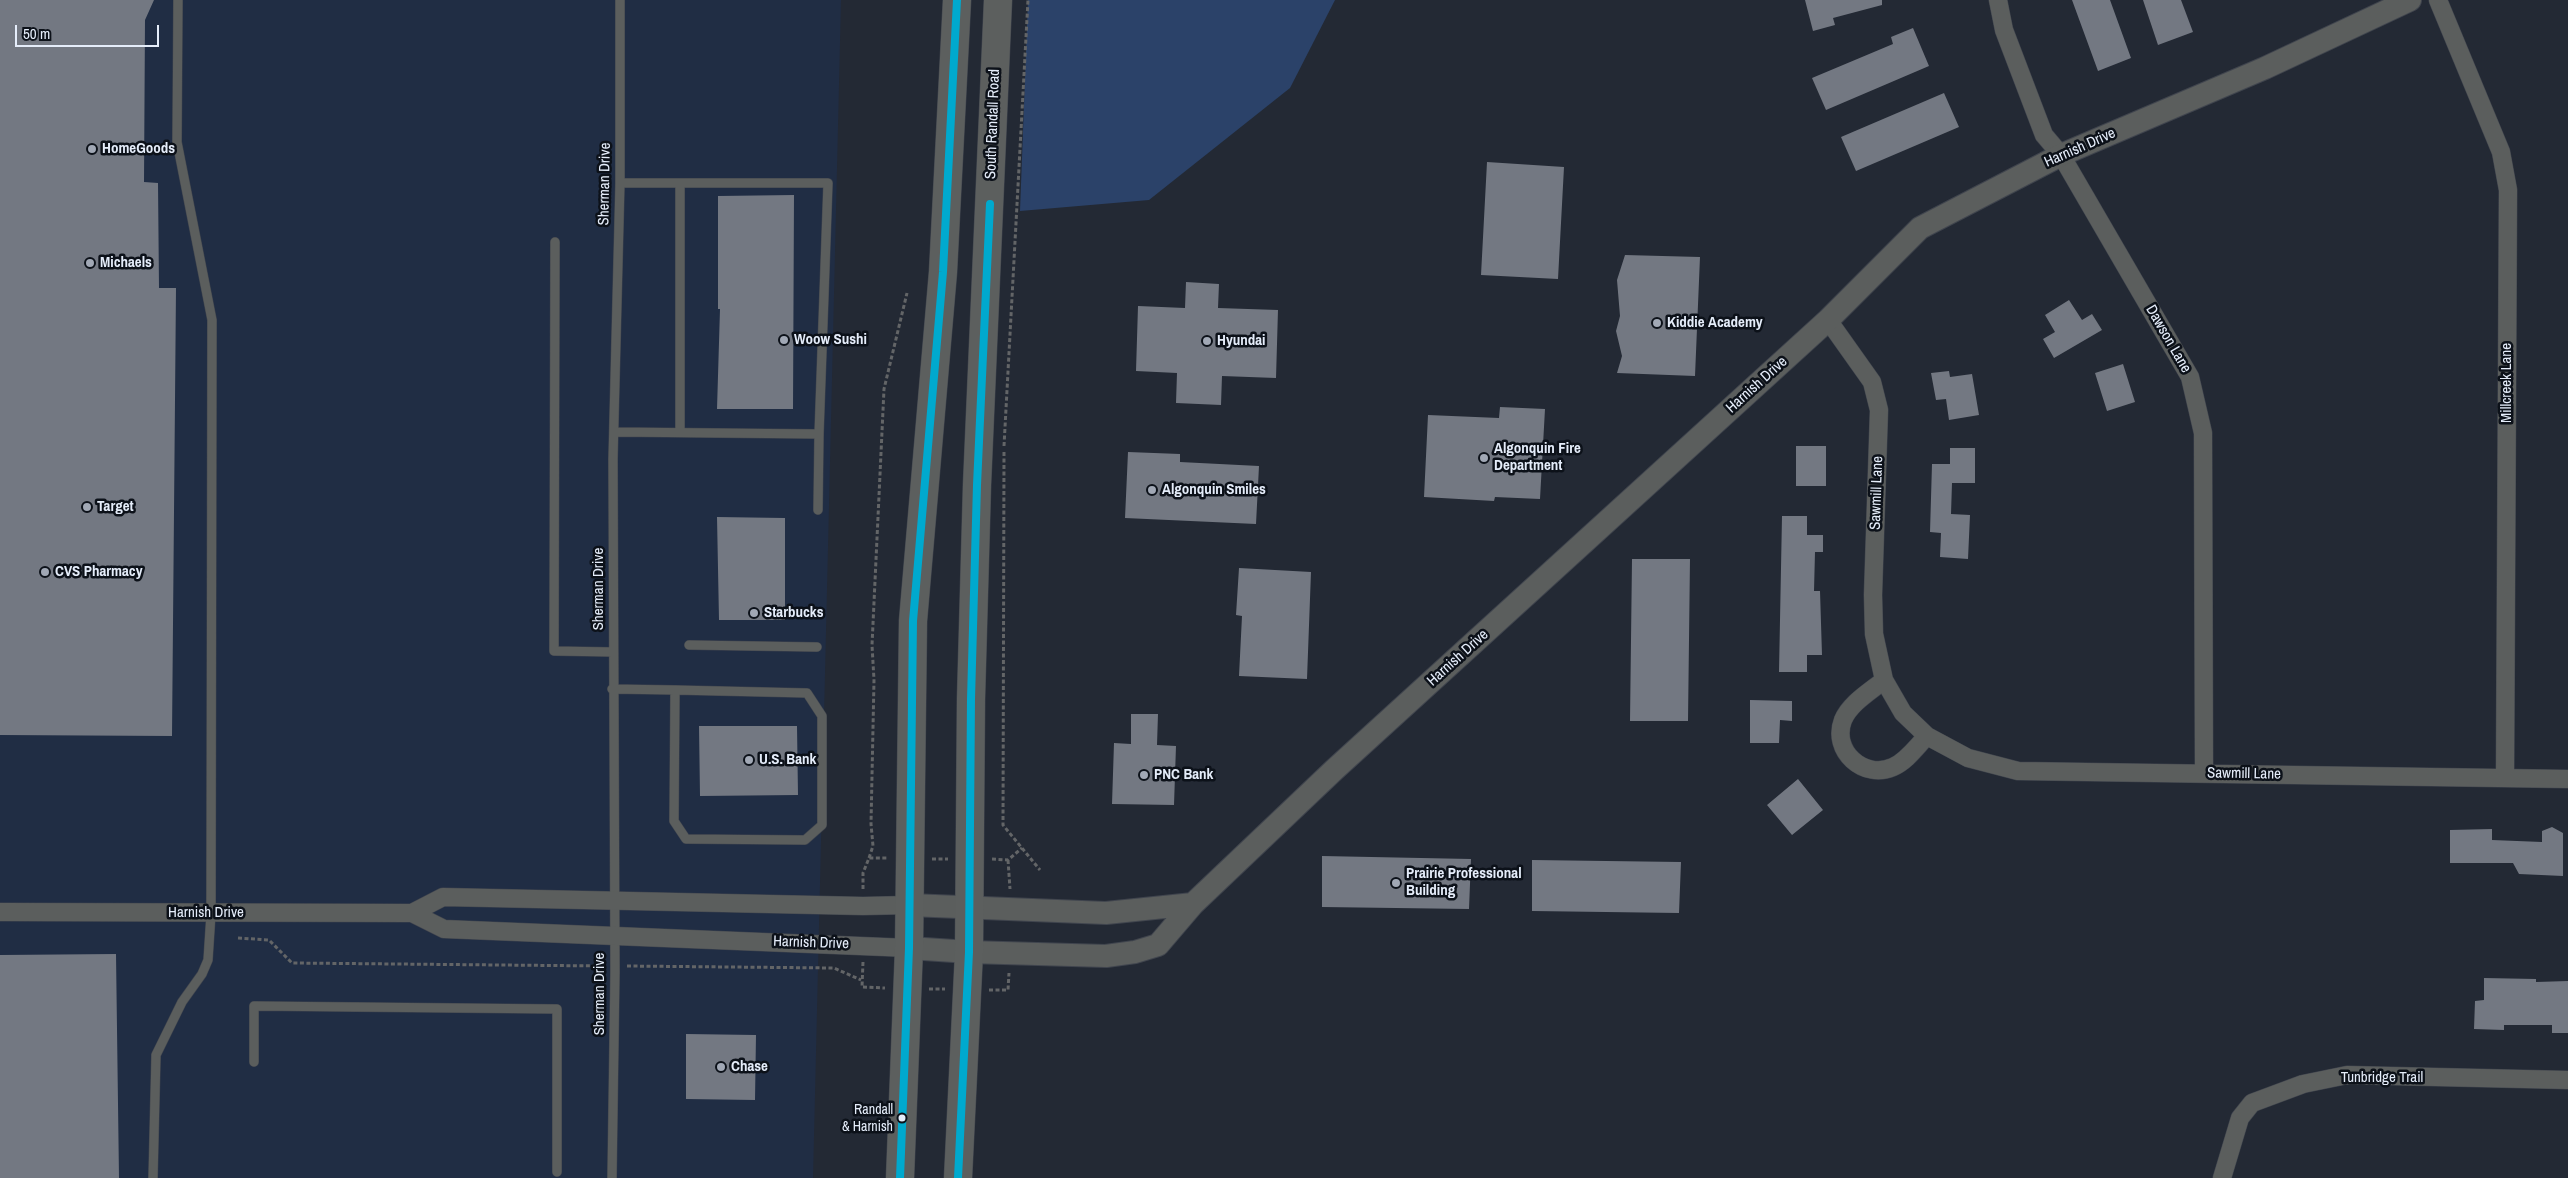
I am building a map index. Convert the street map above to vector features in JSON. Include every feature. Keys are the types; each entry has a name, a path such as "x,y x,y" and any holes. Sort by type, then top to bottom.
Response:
{"main road":[{"path":"900,1178 909,948 914,621 943,272 957,0"},
{"name":"South Randall Road","path":"958,1178 970,906 971,700 977,485 998,0"}],"street":[{"name":"Dawson Lane","path":"1998,0 2004,30 2044,135 2061,155 2190,377 2203,433 2204,773"},
{"name":"Harnish Drive","path":"0,912 412,913 444,929 968,952 1106,956 1135,952 1158,945 1193,904 1334,770 1828,320 1920,228 2061,155 2265,68 2410,0"},
{"name":"Millcreek Lane","path":"2438,0 2501,152 2508,190 2506,778"},
{"name":"Sawmill Lane","path":"1828,320 1872,382 1879,410 1873,595 1874,634 1884,680 1903,713 1927,736 1968,758 2018,771 2568,779"},
{"path":"1884,680 1850,709 1843,720 1840,732 1842,745 1848,756 1864,767 1882,770 1894,766 1904,759 1927,736"},
{"name":"Harnish Drive","path":"412,913 443,897 863,906 970,906 1106,913 1193,904"},
{"name":"Tunbridge Trail","path":"2222,1178 2240,1118 2252,1103 2303,1084 2348,1075 2568,1080"}],"lane":[{"path":"152,1178 156,1055 182,1002 202,974 209,954 211,914 210,410 212,320 177,142 178,0"},
{"name":"Sherman Drive","path":"612,1178 615,966 612,689 614,432 620,183 620,0"},
{"path":"620,183 828,183 818,510"},
{"path":"680,183 680,432"},
{"path":"555,242 554,651 613,652"},
{"path":"614,432 819,434"},
{"path":"689,645 817,647"},
{"path":"612,689 675,690 807,693 822,716 822,825 805,840 686,839 674,821 675,690"},
{"path":"254,1062 254,1006 557,1009 557,1172"}],"path":[{"path":"1028,0 1004,454 1003,825 1040,870"},
{"path":"869,858 873,846 871,824 874,680 872,645 884,389 907,293"},
{"path":"1008,860 1022,848"},
{"path":"238,938 269,940 292,963 834,968 861,980"}],"shaded area":[{"path":"0,0 841,0 813,1178 0,1178"},
{"path":"1028,0 1335,0 1290,88 1149,200 1020,211"}],"building":[{"name":"Target","path":"0,0 154,0 145,20 144,182 158,183 159,288 176,288 172,736 0,735"},
{"path":"1805,0 1882,0 1882,5 1833,18 1835,25 1813,31"},
{"path":"2072,0 2110,0 2131,58 2098,71"},
{"path":"2143,0 2181,0 2193,32 2158,45"},
{"path":"1913,28 1929,66 1826,110 1812,78 1893,44 1891,37"},
{"path":"1944,93 1959,127 1856,171 1841,137"},
{"path":"1487,162 1564,167 1558,279 1481,275"},
{"path":"794,195 793,409 717,409 720,309 718,309 718,196"},
{"name":"Kiddie Academy","path":"1625,255 1700,257 1695,376 1617,373 1622,356 1616,331 1620,316 1617,280"},
{"name":"Hyundai","path":"1186,282 1219,284 1218,308 1278,310 1276,378 1222,376 1221,405 1176,403 1177,373 1136,371 1138,306 1185,308"},
{"path":"2069,300 2082,320 2092,314 2102,330 2054,358 2043,339 2055,332 2045,315"},
{"path":"2123,364 2135,402 2107,411 2095,373"},
{"path":"1949,371 1950,377 1972,374 1979,415 1949,420 1946,399 1936,400 1931,373"},
{"name":"Algonquin Fire Department","path":"1500,407 1545,409 1540,499 1495,497 1494,501 1424,497 1428,415 1499,418"},
{"path":"1796,446 1826,446 1826,486 1796,486"},
{"path":"1950,448 1975,448 1975,483 1952,483 1951,514 1970,515 1968,559 1940,557 1941,533 1930,532 1932,464 1950,464"},
{"path":"1128,452 1180,454 1180,462 1259,466 1256,524 1125,518"},
{"path":"1782,516 1807,516 1807,535 1823,535 1823,552 1815,552 1814,591 1820,591 1822,655 1807,655 1807,672 1779,672"},
{"path":"717,517 785,518 785,620 719,620"},
{"path":"1632,559 1690,559 1688,721 1630,721"},
{"path":"1239,568 1311,572 1307,679 1239,676 1242,616 1236,615"},
{"path":"1750,700 1792,701 1792,721 1780,720 1779,743 1750,743"},
{"name":"PNC Bank","path":"1131,714 1158,714 1157,745 1176,746 1174,805 1112,804 1114,743 1131,744"},
{"name":"U.S. Bank","path":"699,726 797,726 798,795 700,796"},
{"path":"1798,779 1823,810 1792,835 1767,805"},
{"path":"2552,827 2563,833 2563,876 2519,874 2513,863 2450,863 2450,830 2492,829 2492,840 2542,842 2542,831"},
{"name":"Prairie Professional Building","path":"1322,856 1471,859 1469,909 1322,907"},
{"path":"1532,860 1681,862 1679,913 1532,911"},
{"path":"116,954 119,1178 0,1178 0,955"},
{"path":"2484,978 2536,979 2536,982 2568,981 2568,1033 2552,1033 2552,1025 2504,1025 2504,1030 2474,1029 2475,1001 2484,1000"},
{"name":"Chase","path":"686,1034 756,1035 755,1100 686,1099"}],"transit line":[{"path":"900,1178 909,948 913,621 943,272 957,0"},
{"path":"958,1178 969,952 971,699 977,485 990,204"}],"place":[{"name":"HomeGoods","path":"92,149"},
{"name":"Michaels","path":"90,263"},
{"name":"Kiddie Academy","path":"1657,323"},
{"name":"Woow Sushi","path":"784,340"},
{"name":"Hyundai","path":"1207,341"},
{"name":"Algonquin Fire Department","path":"1484,458"},
{"name":"Algonquin Smiles","path":"1152,490"},
{"name":"Target","path":"87,507"},
{"name":"CVS Pharmacy","path":"45,572"},
{"name":"Starbucks","path":"754,613"},
{"name":"U.S. Bank","path":"749,760"},
{"name":"PNC Bank","path":"1144,775"},
{"name":"Prairie Professional Building","path":"1396,883"},
{"name":"Chase","path":"721,1067"},
{"name":"Randall & Harnish","path":"902,1118"}]}
